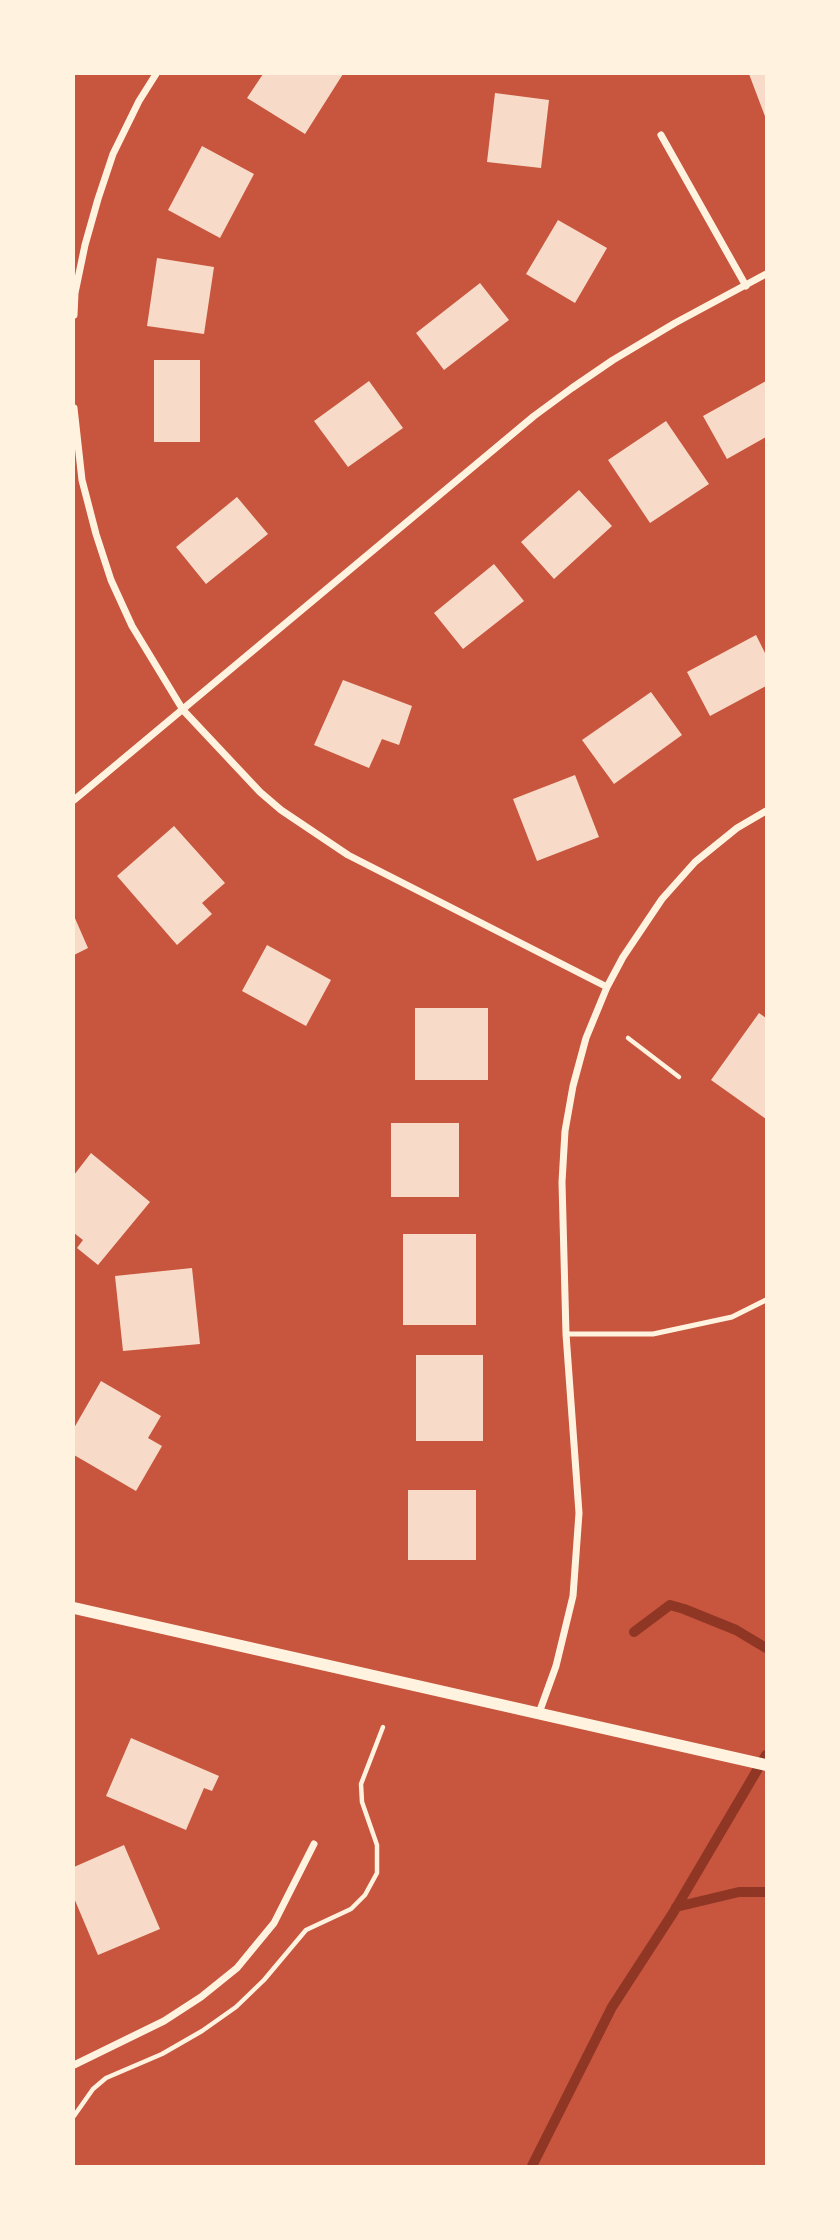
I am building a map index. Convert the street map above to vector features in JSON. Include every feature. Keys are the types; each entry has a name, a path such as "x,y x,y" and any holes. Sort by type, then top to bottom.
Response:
{"street":[{"path":"74,314 75,293 97,199 113,154 139,101 156,74"},
{"path":"661,135 746,286"},
{"path":"74,800 534,416 654,335 766,274"},
{"path":"74,408 82,480 111,580 132,626 183,710 260,792 281,810 348,855 607,987"},
{"path":"540,1713 556,1666 573,1596 579,1513 566,1334 562,1182 565,1131 573,1086 583,1050 607,987 623,957 662,899 686,871 737,828 766,811"},
{"path":"74,1608 766,1765"},
{"path":"74,2065 164,2021 201,1997 237,1968 274,1923 314,1844"}],"lane":[{"path":"566,1334 653,1334 732,1317 766,1300"}],"path":[{"path":"628,1038 679,1077"}],"building":[{"path":"263,74 343,74 305,134 247,98"},
{"path":"749,74 766,74 766,119"},
{"path":"495,93 549,100 541,168 487,162"},
{"path":"202,146 254,174 220,238 168,210"},
{"path":"558,220 607,248 575,303 526,274"},
{"path":"157,258 214,267 204,334 147,326"},
{"path":"480,283 509,320 444,370 416,333"},
{"path":"154,360 200,360 200,442 154,442"},
{"path":"369,381 403,428 348,467 314,421"},
{"path":"766,381 766,437 727,459 703,416"},
{"path":"666,421 709,484 650,523 608,460"},
{"path":"579,490 612,526 554,579 521,542"},
{"path":"237,497 268,534 206,584 176,547"},
{"path":"494,564 524,601 463,649 434,613"},
{"path":"756,635 766,655 766,686 710,716 687,672"},
{"path":"343,680 412,706 399,745 382,739 369,768 314,745"},
{"path":"651,692 682,735 614,784 582,740"},
{"path":"575,775 599,837 537,861 513,799"},
{"path":"174,826 225,883 202,903 212,914 177,945 117,876"},
{"path":"74,916 88,948 74,955"},
{"path":"267,945 331,980 306,1026 242,991"},
{"path":"415,1008 488,1008 488,1080 415,1080"},
{"path":"759,1013 766,1018 766,1119 711,1080"},
{"path":"391,1123 459,1123 459,1197 391,1197"},
{"path":"91,1153 150,1202 98,1265 77,1248 83,1240 74,1233 74,1175"},
{"path":"403,1234 476,1234 476,1325 403,1325"},
{"path":"192,1268 200,1344 123,1351 115,1276"},
{"path":"416,1355 483,1355 483,1441 416,1441"},
{"path":"101,1381 161,1416 148,1438 162,1446 136,1491 74,1455 74,1428"},
{"path":"408,1490 476,1490 476,1560 408,1560"},
{"path":"131,1738 219,1776 212,1791 204,1788 186,1830 106,1796"},
{"path":"124,1845 160,1929 98,1955 74,1898 74,1867"}],"waterway":[{"path":"634,1632 670,1605 736,1630 766,1648"},
{"path":"532,2166 612,2007 673,1913 766,1755"},
{"path":"676,1907 739,1892 766,1892"}]}
